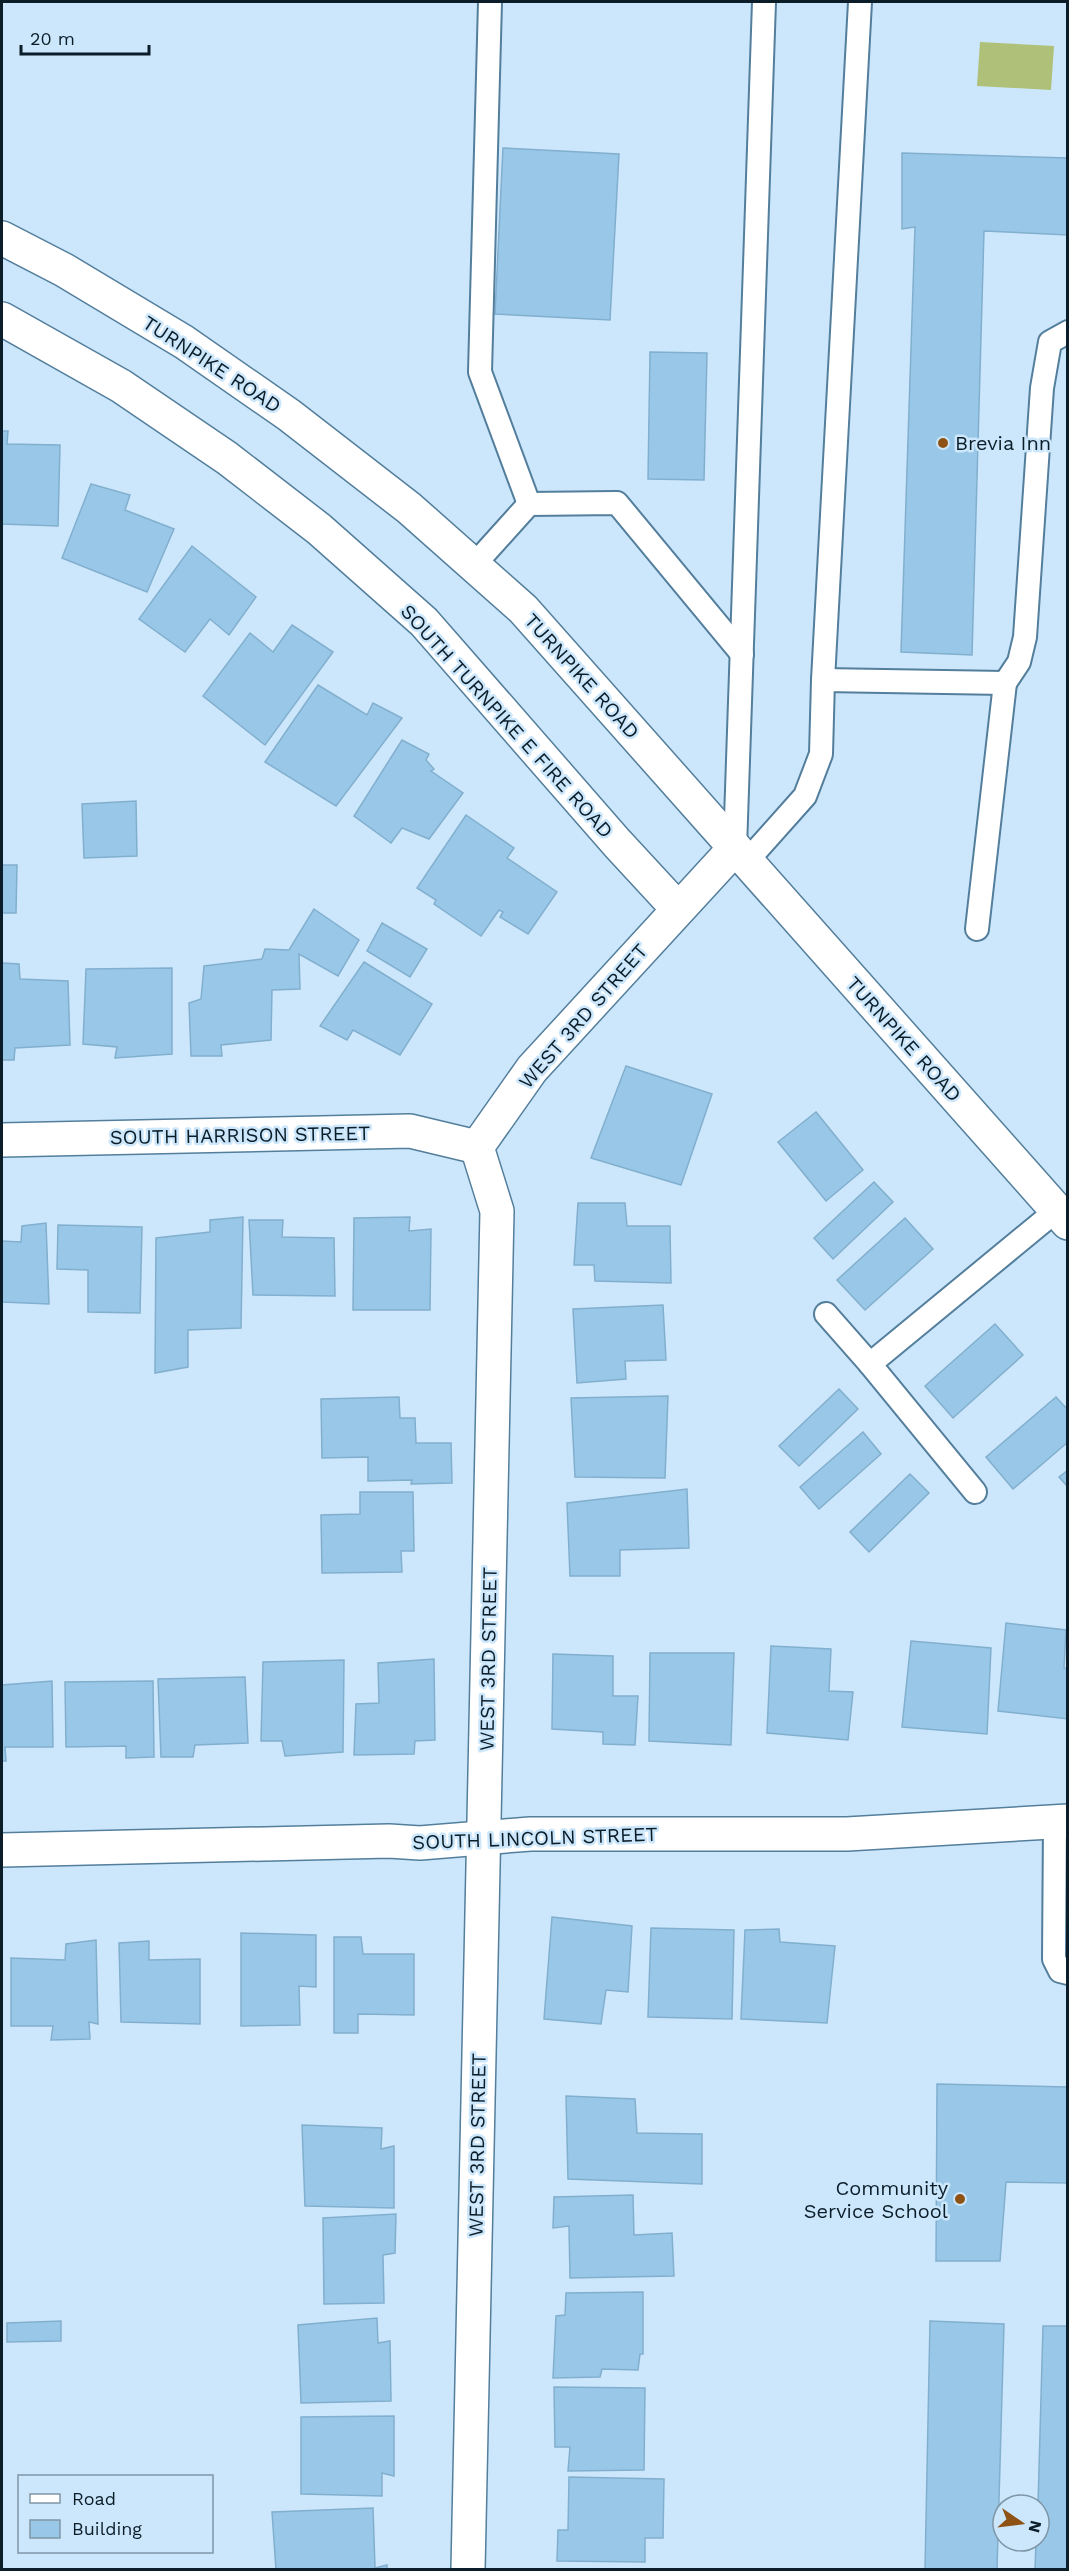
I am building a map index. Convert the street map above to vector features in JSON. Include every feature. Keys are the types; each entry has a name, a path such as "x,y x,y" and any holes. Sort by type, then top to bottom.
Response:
{"street":[{"name":"TURNPIKE ROAD","path":"2,238 64,270 184,342 290,415 409,508 523,609 1062,1216"},
{"name":"SOUTH TURNPIKE E FIRE ROAD","path":"2,319 121,386 227,458 319,529 424,622 617,843 678,909"},
{"name":"WEST 3RD STREET","path":"468,2570 497,1211 477,1147 532,1068 678,909 741,854"},
{"name":"SOUTH HARRISON STREET","path":"2,1140 410,1131 477,1147"},
{"name":"SOUTH LINCOLN STREET","path":"2,1850 389,1841 420,1844 530,1834 847,1834 1061,1821"}],"lane":[{"path":"490,2 480,372 529,504"},
{"path":"741,854 742,654 764,2"},
{"path":"741,854 805,796 821,754 823,680 860,2"},
{"path":"977,929 1005,683 1019,662 1025,637 1042,388 1050,342 1068,332"},
{"path":"474,565 529,504 617,503 742,654"},
{"path":"823,680 1005,683"},
{"path":"870,1364 1062,1216"},
{"path":"826,1314 975,1492"},
{"path":"1061,1821 1054,1959 1060,1971 1068,1973"}],"shaded area":[{"path":"980,42 1054,46 1051,90 977,86"}],"building":[{"path":"503,148 619,154 610,320 495,314"},
{"name":"Brevia Inn","path":"902,153 1068,158 1068,235 984,231 972,655 901,652 915,227 902,229"},
{"path":"650,352 707,353 704,480 648,479"},
{"path":"2,431 8,431 7,444 60,445 58,526 2,524"},
{"path":"91,484 130,495 125,510 174,529 147,592 62,558"},
{"path":"192,546 256,597 229,635 210,619 185,652 139,619"},
{"path":"292,625 333,652 265,745 203,696 250,633 273,652"},
{"path":"318,685 367,715 373,703 402,718 336,806 265,762"},
{"path":"402,740 429,754 426,760 434,769 431,771 463,793 429,839 402,828 391,843 354,816"},
{"path":"136,801 137,856 84,858 82,804"},
{"path":"466,815 514,848 507,858 557,892 528,934 500,917 503,912 499,910 481,936 434,904 436,900 417,888"},
{"path":"2,865 17,865 16,913 2,913"},
{"path":"314,909 359,940 338,976 299,954 300,989 272,990 271,1040 221,1045 222,1056 191,1056 189,1003 201,999 204,966 262,959 265,949 289,950"},
{"path":"382,923 427,949 410,977 367,951"},
{"path":"364,962 432,1004 400,1055 353,1030 347,1040 320,1026"},
{"path":"2,963 19,964 20,979 68,981 70,1045 15,1048 14,1060 2,1060"},
{"path":"172,968 172,1054 115,1058 117,1047 83,1044 86,969"},
{"path":"626,1066 712,1094 681,1185 591,1158"},
{"path":"816,1112 863,1170 826,1201 778,1142"},
{"path":"874,1182 893,1202 833,1259 814,1238"},
{"path":"578,1203 625,1203 627,1226 670,1226 671,1283 595,1281 594,1265 574,1265"},
{"path":"243,1217 241,1328 188,1330 188,1367 155,1373 156,1238 210,1232 210,1220"},
{"path":"410,1217 409,1231 431,1229 430,1310 353,1310 354,1218"},
{"path":"905,1218 933,1249 865,1310 837,1280"},
{"path":"249,1220 283,1220 282,1237 334,1238 335,1296 253,1295"},
{"path":"46,1223 49,1304 2,1302 2,1241 21,1242 22,1226"},
{"path":"58,1225 142,1227 140,1313 88,1312 88,1270 57,1269"},
{"path":"663,1305 666,1360 625,1361 626,1379 577,1383 573,1309"},
{"path":"995,1324 1023,1355 953,1418 925,1386"},
{"path":"839,1389 858,1409 799,1466 779,1446"},
{"path":"668,1396 665,1478 575,1477 571,1398"},
{"path":"399,1397 400,1418 415,1418 416,1443 451,1443 452,1483 411,1484 412,1480 368,1481 368,1457 322,1458 321,1399"},
{"path":"1056,1397 1068,1410 1068,1442 1013,1489 986,1457"},
{"path":"863,1432 881,1454 819,1509 800,1487"},
{"path":"1068,1470 1068,1487 1059,1477"},
{"path":"910,1474 929,1493 869,1552 850,1532"},
{"path":"687,1489 689,1548 620,1550 620,1576 570,1576 567,1503"},
{"path":"360,1492 413,1492 414,1551 401,1551 402,1572 322,1573 321,1515 360,1514"},
{"path":"1006,1623 1066,1630 1064,1668 1068,1669 1068,1719 998,1711"},
{"path":"911,1641 991,1648 987,1734 902,1727"},
{"path":"771,1646 831,1649 829,1691 853,1692 848,1740 767,1733"},
{"path":"650,1653 734,1653 731,1745 649,1741"},
{"path":"553,1654 613,1656 613,1696 638,1696 635,1745 603,1744 603,1732 552,1729"},
{"path":"434,1659 435,1740 415,1741 414,1754 354,1755 356,1704 379,1703 378,1663"},
{"path":"344,1660 343,1752 285,1756 282,1741 261,1741 263,1662"},
{"path":"245,1677 248,1743 195,1745 193,1757 161,1757 158,1679"},
{"path":"52,1681 53,1747 5,1747 6,1761 2,1761 2,1685"},
{"path":"153,1681 154,1757 126,1758 126,1746 66,1747 65,1682"},
{"path":"552,1917 632,1926 628,1992 606,1990 601,2024 544,2019"},
{"path":"651,1928 734,1930 732,2019 648,2017"},
{"path":"779,1929 780,1942 835,1946 827,2023 741,2019 745,1930"},
{"path":"241,1933 316,1935 316,1987 299,1986 300,2025 241,2026"},
{"path":"334,1937 361,1937 363,1954 414,1954 414,2015 358,2014 358,2033 334,2033"},
{"path":"96,1940 98,2024 89,2022 90,2039 51,2040 53,2026 11,2026 11,1958 65,1960 66,1944"},
{"path":"149,1941 149,1960 200,1959 200,2024 121,2022 119,1943"},
{"path":"937,2084 1068,2087 1068,2183 1006,2182 1000,2261 936,2261"},
{"path":"566,2096 635,2099 637,2133 702,2134 702,2184 568,2179"},
{"path":"302,2125 382,2128 381,2149 394,2146 394,2208 305,2206"},
{"path":"633,2195 634,2235 672,2233 674,2276 570,2278 569,2226 553,2228 554,2197"},
{"path":"396,2214 395,2253 383,2255 384,2303 324,2304 323,2218"},
{"path":"643,2292 643,2354 640,2354 638,2370 602,2369 600,2377 553,2378 556,2316 565,2315 566,2293"},
{"path":"377,2318 378,2343 390,2341 391,2401 301,2403 298,2325"},
{"path":"61,2321 61,2341 7,2342 7,2323"},
{"path":"930,2321 1004,2324 999,2493 991,2493 991,2553 997,2553 997,2570 925,2570"},
{"path":"1043,2326 1068,2326 1068,2570 1035,2570 1036,2553 1051,2553 1051,2493 1038,2493"},
{"path":"554,2387 645,2388 644,2470 568,2471 570,2447 555,2447"},
{"path":"394,2416 394,2476 382,2473 382,2496 301,2494 301,2417"},
{"path":"569,2477 664,2479 663,2538 645,2538 645,2562 557,2561 558,2530 568,2530"},
{"path":"373,2508 375,2568 387,2565 387,2570 276,2570 272,2512"}],"place":[{"name":"Brevia Inn","path":"943,443"},
{"name":"Community Service School","path":"960,2199"}]}
